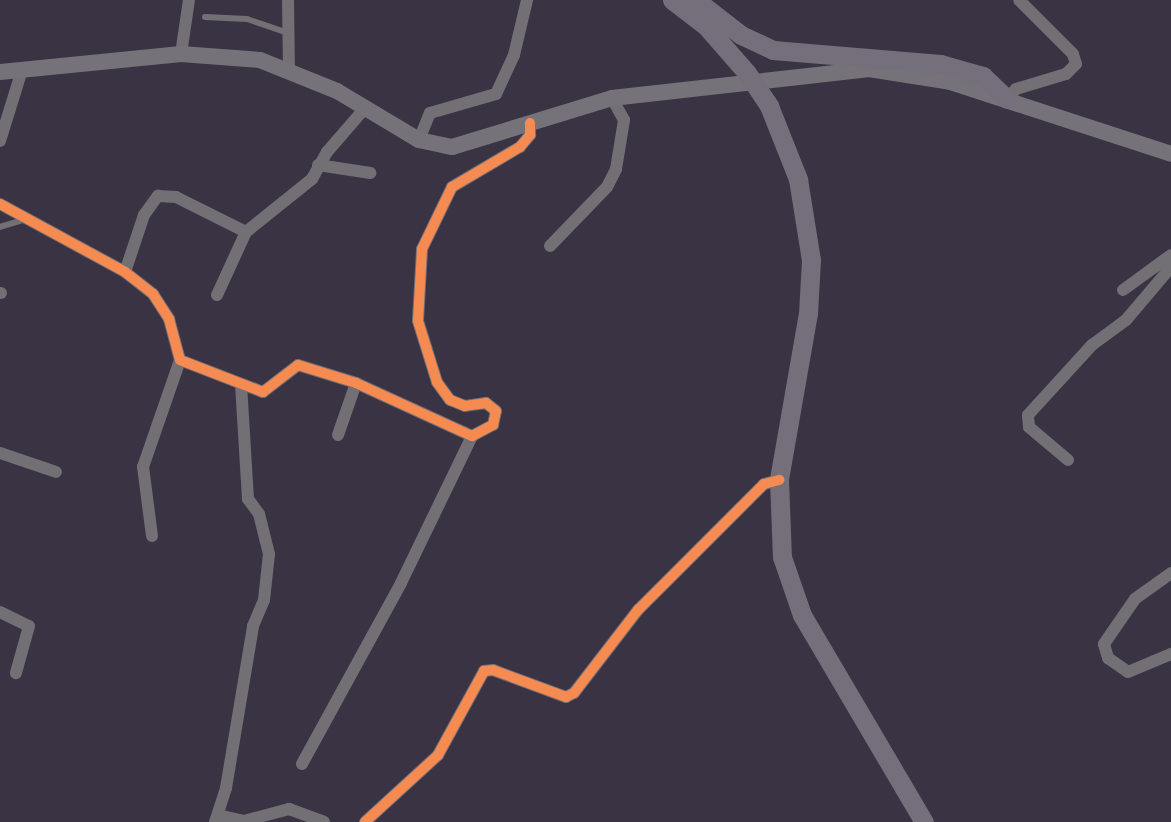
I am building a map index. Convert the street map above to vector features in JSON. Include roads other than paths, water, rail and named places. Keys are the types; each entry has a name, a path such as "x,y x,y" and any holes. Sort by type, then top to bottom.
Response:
{"main road":[{"path":"672,0 725,45 769,106 798,179 811,260 808,313 779,480 782,557 794,596 924,822"},
{"path":"696,0 741,35 773,50 940,64 983,76 1007,99"},
{"path":"0,72 21,73 181,54 260,60 289,68 366,107 419,140 460,146 612,99 869,69 929,76 1171,154"}],"street":[{"path":"181,54 189,0"},
{"path":"288,0 289,68"},
{"path":"419,140 430,113 496,94 514,55 527,0"},
{"path":"1007,99 1016,89 1066,74 1076,64 1073,54 1019,0"},
{"path":"0,141 21,73"},
{"path":"550,246 607,187 616,169 624,120 612,99"},
{"path":"217,295 246,232 312,179 318,165 366,107"},
{"path":"302,764 401,583 472,436 493,425 496,411 486,403 450,400 432,372 418,321 422,249 452,187 520,148 530,135 530,123"},
{"path":"318,165 370,173"},
{"path":"125,272 144,215 158,196 176,197 246,232"},
{"path":"0,204 125,272 161,302 180,360 143,467 152,536"},
{"path":"1123,290 1171,255"},
{"path":"1068,460 1029,427 1028,415 1092,345 1126,320 1171,267"},
{"path":"180,360 263,392 298,365 356,383 472,436"},
{"path":"338,435 356,383"},
{"path":"241,384 247,488 269,554 264,600 253,626 217,819 244,821 289,809 324,822"},
{"path":"0,453 56,472"},
{"path":"365,822 438,755 484,671 493,670 566,697 575,693 638,610 764,484 779,480"},
{"path":"1171,573 1135,599 1104,644 1108,658 1128,671 1171,654"},
{"path":"0,612 29,625 16,673"}],"lane":[{"path":"205,17 247,19 288,33"},
{"path":"0,227 27,219"}]}
